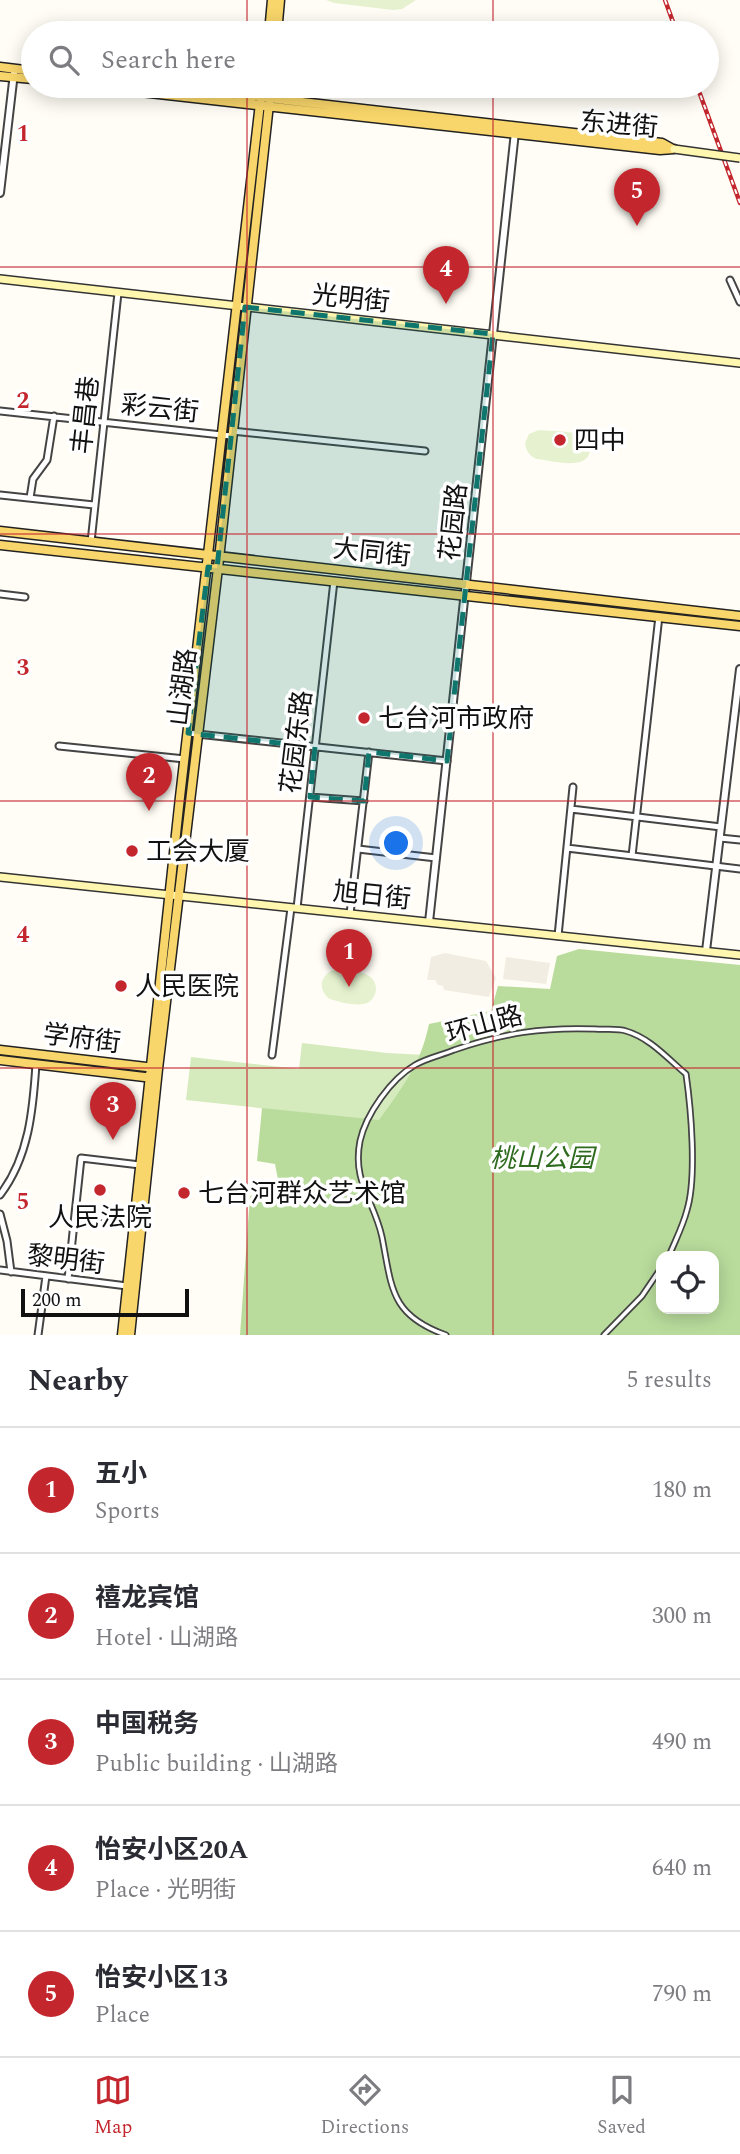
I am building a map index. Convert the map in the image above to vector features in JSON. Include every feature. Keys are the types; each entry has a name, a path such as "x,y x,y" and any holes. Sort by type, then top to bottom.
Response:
{"main road":[{"path":"270,21 272,0"},
{"path":"278,21 280,0"},
{"path":"0,67 21,75"},
{"path":"0,76 21,72"},
{"name":"东进街","path":"220,98 515,130 660,150 674,149"},
{"name":"东进街","path":"239,98 265,102"},
{"name":"山湖路","path":"264,98 265,102"},
{"name":"山湖路","path":"174,895 198,734 214,556 266,98"},
{"path":"674,149 740,158"},
{"name":"光明街","path":"0,279 740,363"},
{"name":"大同街","path":"0,531 740,616"},
{"name":"大同街","path":"0,545 740,626"},
{"name":"山湖路","path":"131,1335 188,733 213,568"},
{"name":"旭日街","path":"0,877 740,955"},
{"name":"学府街","path":"0,1050 154,1073"},
{"name":"学府街","path":"0,1060 154,1073"},
{"name":"山湖路","path":"122,1335 140,1165 154,1073"}],"street":[{"path":"0,193 14,73"},
{"name":"花园路","path":"429,922 515,130"},
{"path":"730,280 740,302"},
{"name":"丰昌巷","path":"91,542 118,293"},
{"name":"彩云街","path":"0,411 425,451"},
{"path":"30,498 33,479 47,460 54,416"},
{"path":"0,495 94,505"},
{"name":"花园东路","path":"272,1055 310,797 334,581"},
{"path":"0,594 25,597"},
{"path":"632,856 659,616"},
{"path":"706,951 740,669"},
{"path":"188,733 447,761"},
{"path":"59,746 186,759"},
{"path":"350,914 369,752"},
{"path":"558,936 573,787"},
{"path":"310,797 363,802"},
{"path":"571,809 721,828"},
{"path":"720,838 740,840"},
{"path":"567,848 740,869"},
{"path":"358,849 436,858"},
{"name":"环山路","path":"446,1335 427,1328 414,1319 399,1303 392,1290 377,1218 362,1187 358,1163 360,1141 372,1110 379,1101 414,1066 446,1053 490,1038 540,1030 624,1030 647,1040 686,1074 692,1130 691,1186 688,1209 671,1251"},
{"path":"0,1195 9,1183 28,1137 36,1064"},
{"path":"68,1279 80,1158 140,1165"},
{"path":"0,1214 11,1272"},
{"path":"81,1214 134,1220"},
{"name":"黎明街","path":"0,1270 127,1286"},
{"path":"604,1335 642,1296 656,1275"},
{"path":"38,1335 46,1276"}],"highlighted area":[{"path":"245,307 493,334 447,761 369,752 364,801 310,797 315,747 188,733 208,567 217,568"}],"green space":[{"path":"326,0 416,0 402,9 393,10"},
{"path":"539,430 583,436 590,446 588,457 576,463 536,459 528,452 525,443 529,434"},
{"name":"桃山公园","path":"579,949 740,965 740,1335 240,1335 250,1196 279,1185 275,1164 257,1161 262,1108 379,1120 416,1064 429,1024 491,1011 498,986 550,989 557,956"},
{"path":"336,969 369,976 376,986 371,1001 358,1004 328,998 322,981"},
{"name":"桃山公园","path":"460,1027 379,1121 186,1100 191,1057 299,1069 302,1043 425,1055"}],"shaded area":[{"path":"445,953 486,961 496,978 489,997 444,990 435,980 427,980 431,957"},
{"path":"506,957 550,963 546,984 503,979"}],"railway":[{"path":"665,0 673,21"},
{"path":"701,98 740,203"}],"place":[{"name":"怡安小区13","path":"637,226"},
{"name":"怡安小区20A","path":"446,304"},
{"name":"四中","path":"560,440"},
{"name":"七台河市政府","path":"364,718"},
{"name":"禧龙宾馆","path":"149,811"},
{"name":"工会大厦","path":"132,851"},
{"name":"人民医院","path":"121,986"},
{"name":"五小","path":"349,987"},
{"name":"中国税务","path":"113,1140"},
{"name":"人民法院","path":"100,1190"},
{"name":"七台河群众艺术馆","path":"184,1193"}]}
